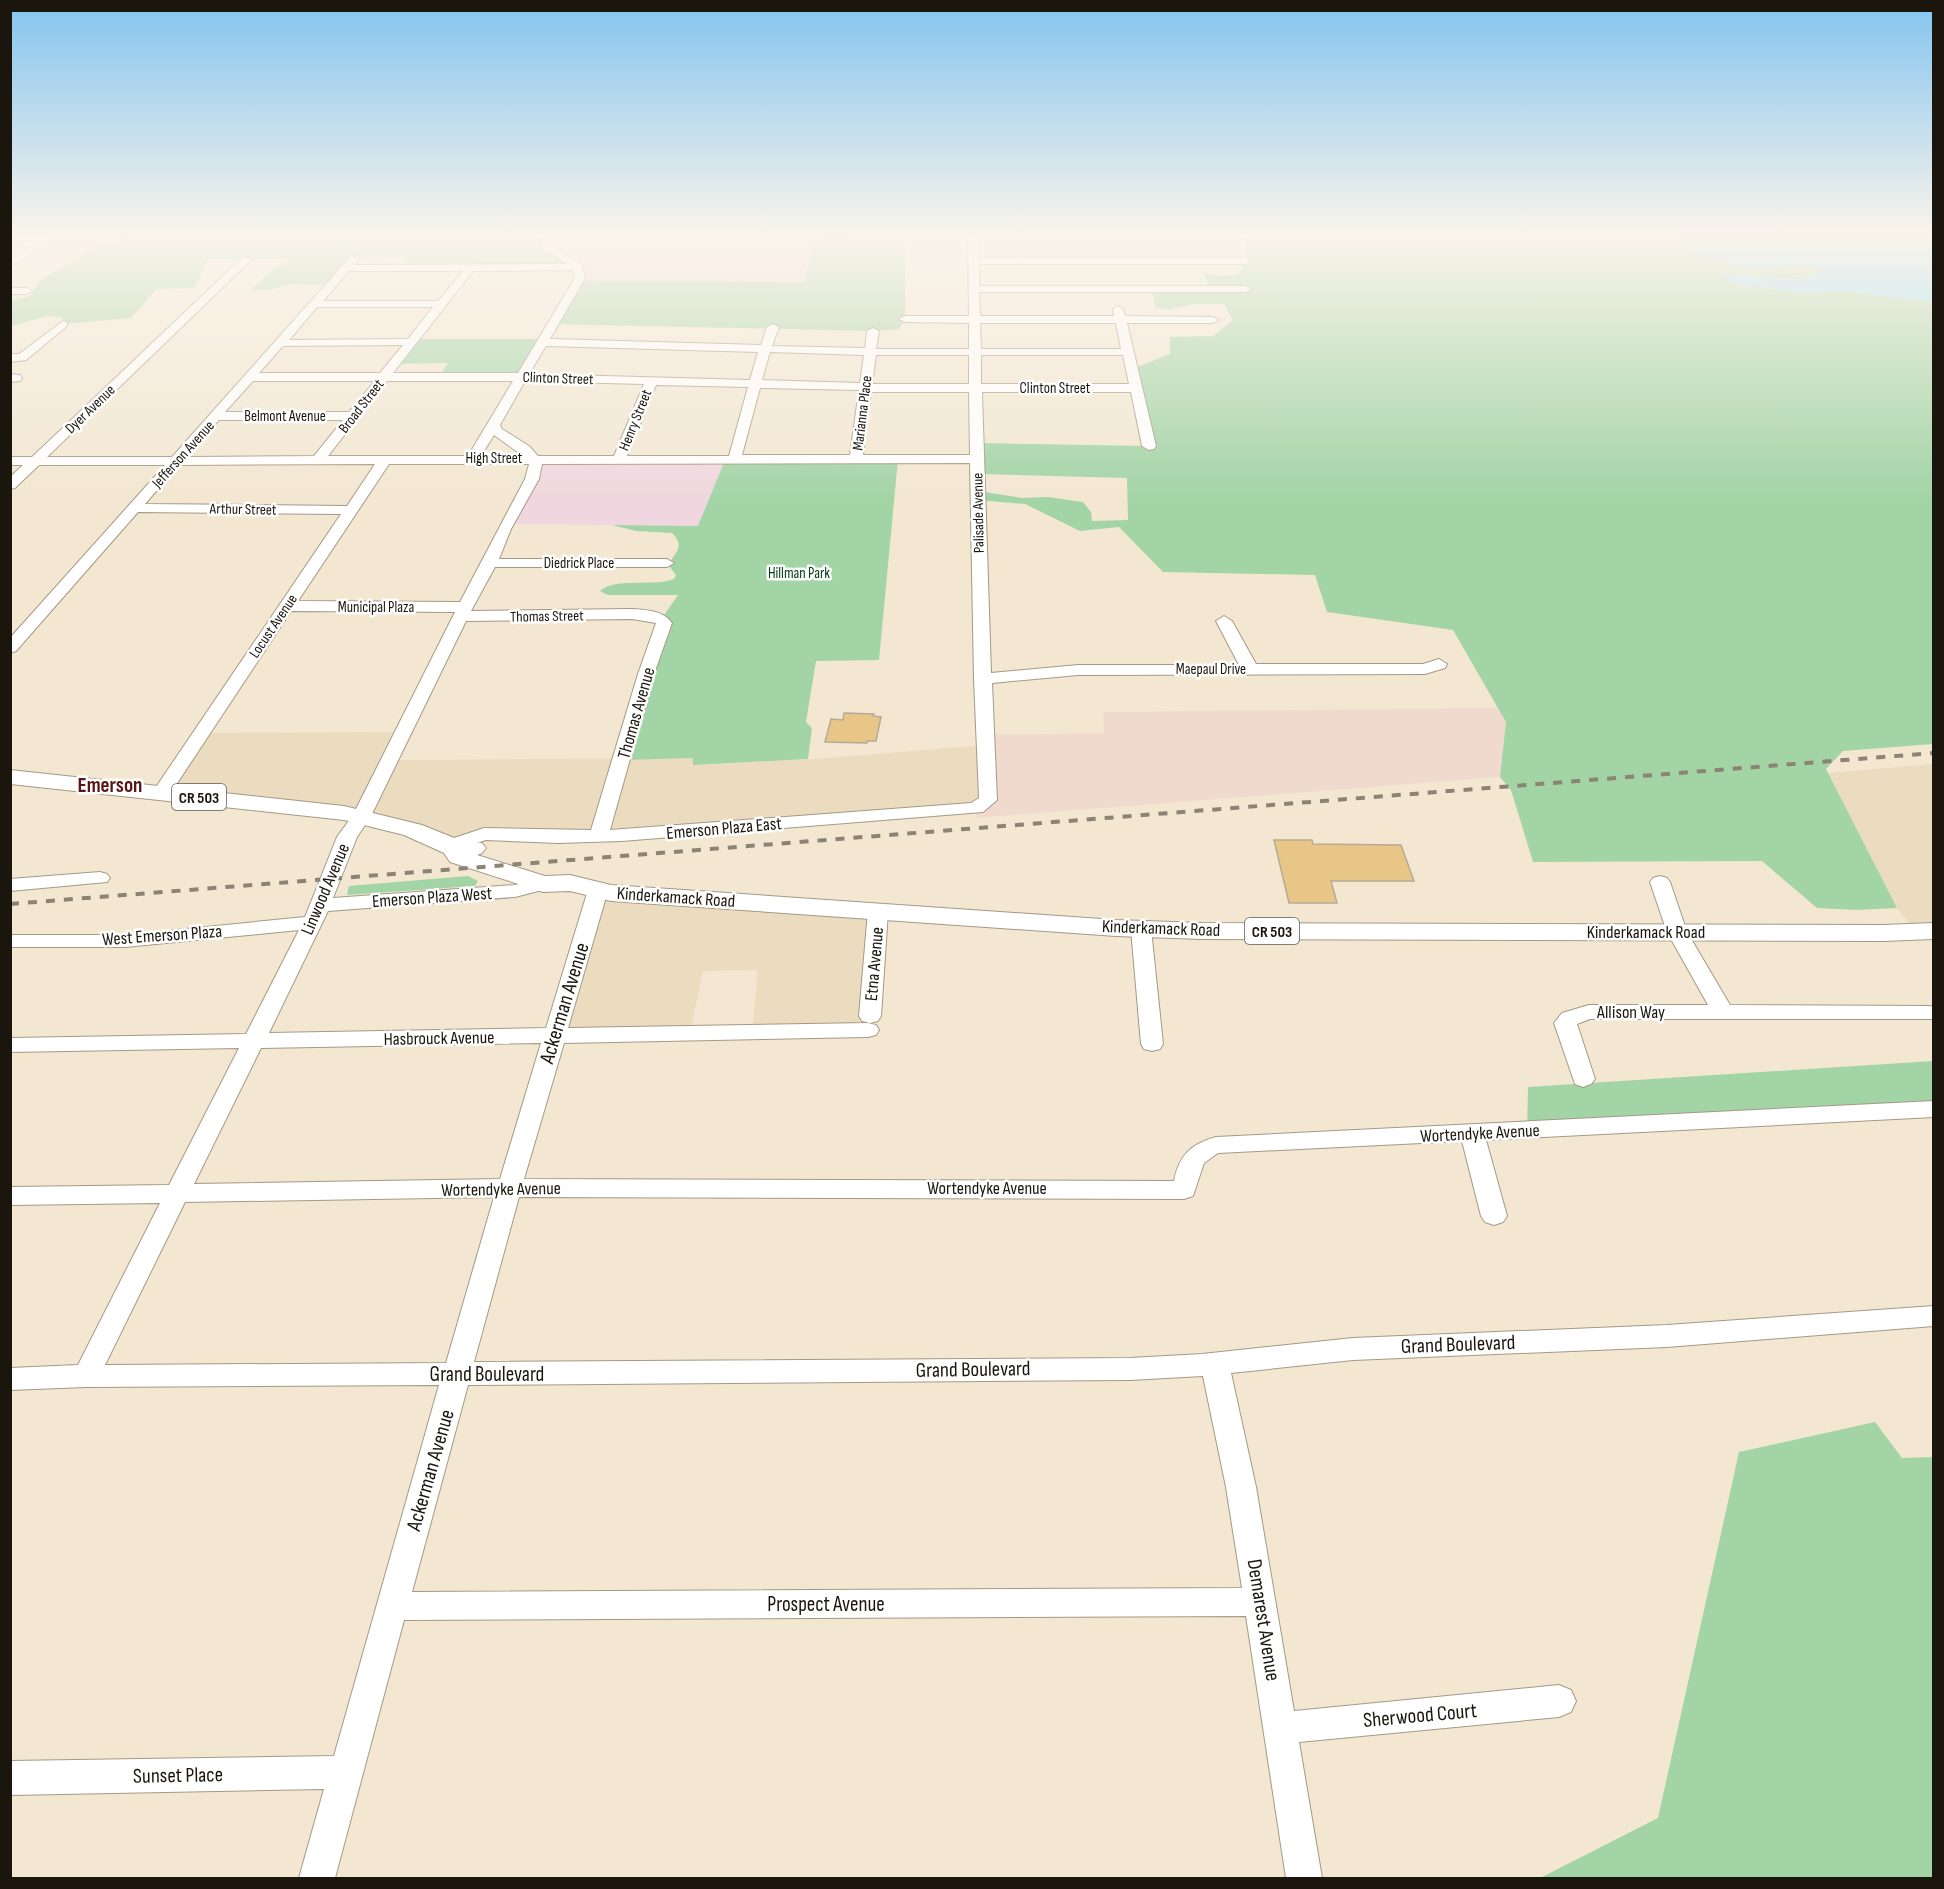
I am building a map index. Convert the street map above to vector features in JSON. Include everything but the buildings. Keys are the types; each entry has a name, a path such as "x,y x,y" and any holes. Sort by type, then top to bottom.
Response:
{"main road":[{"name":"Kinderkamack Road","path":"10,777 362,816 413,831 452,847 472,847 555,874 570,883 597,890 1141,929 1934,931"},
{"name":"Kinderkamack Road","path":"452,847 459,856 543,884 570,883"}],"street":[{"name":"Dyer Avenue","path":"10,484 181,322"},
{"name":"Jefferson Avenue","path":"10,648 300,322"},
{"name":"Broad Street","path":"318,460 427,322"},
{"path":"473,459 553,322"},
{"name":"Palisade Avenue","path":"974,322 982,679 988,791"},
{"path":"1121,322 1149,446"},
{"path":"10,358 22,358 63,324"},
{"path":"734,460 773,327"},
{"name":"Marianna Place","path":"856,460 873,331"},
{"path":"281,343 411,342"},
{"path":"541,342 869,352 1128,352"},
{"name":"Clinton Street","path":"251,377 520,377 865,388 1136,388"},
{"name":"Henry Street","path":"619,459 651,381"},
{"name":"Belmont Avenue","path":"217,416 353,416"},
{"path":"496,417 494,425 496,431 524,449 533,458"},
{"name":"High Street","path":"10,461 533,458 977,459"},
{"name":"Linwood Avenue","path":"86,1376 317,914 346,837 362,816 490,562 504,529 534,474 536,467 533,458"},
{"name":"Locust Avenue","path":"161,793 385,460"},
{"name":"Arthur Street","path":"135,508 351,510"},
{"name":"Diedrick Place","path":"490,562 667,563"},
{"name":"Municipal Plaza","path":"286,606 463,612"},
{"name":"Thomas Street","path":"463,612 632,614"},
{"name":"Thomas Avenue","path":"599,836 646,674 664,623 656,616 632,614"},
{"path":"1224,621 1250,669"},
{"name":"Maepaul Drive","path":"982,679 1078,670 1425,669 1439,664"},
{"name":"Emerson Plaza East","path":"452,847 484,834 599,836 976,808 988,800 988,791"},
{"path":"10,885 100,878"},
{"path":"1660,882 1677,932 1723,1012"},
{"name":"Emerson Plaza West","path":"317,914 515,891 543,884"},
{"name":"Ackerman Avenue","path":"317,1878 456,1374 597,890"},
{"name":"Etna Avenue","path":"869,1023 878,911"},
{"name":"West Emerson Plaza","path":"10,941 125,941 317,914"},
{"path":"1141,929 1152,1044"},
{"name":"Allison Way","path":"1583,1079 1565,1023 1570,1018 1589,1012 1929,1013"},
{"name":"Hasbrouck Avenue","path":"10,1045 555,1036 869,1023"},
{"name":"Wortendyke Avenue","path":"10,1196 509,1188 1184,1190 1189,1165 1194,1155 1216,1145 1934,1109"},
{"path":"1472,1133 1494,1216"},
{"name":"Grand Boulevard","path":"10,1379 86,1376 1130,1369 1217,1364 1353,1348 1667,1336 1934,1316"},
{"name":"Demarest Avenue","path":"1217,1364 1216,1376 1241,1486 1261,1602 1304,1878"},
{"name":"Prospect Avenue","path":"392,1606 1261,1602"},
{"name":"Sherwood Court","path":"1281,1728 1559,1701"},
{"name":"Sunset Place","path":"10,1778 346,1772"}],"shaded area":[{"path":"553,322 903,322 899,329 873,331 552,324"},
{"path":"536,459 725,460 698,526 507,524"},
{"path":"1498,708 1506,722 1500,777 976,818 976,808 984,805 985,735 1104,733 1103,712"},
{"path":"405,732 391,760 693,758 694,765 816,759 985,745 984,805 659,833 491,834 449,846 387,822 161,793 201,733"},
{"path":"1933,764 1933,931 1916,932 1897,908 1828,773"},
{"path":"598,890 878,911 868,1030 752,1032 758,970 703,971 690,1033 555,1036"}],"green space":[{"path":"11,322 25,322 11,326"},
{"path":"553,322 903,322 899,329 873,331 552,324"},
{"path":"1230,322 1933,322 1933,744 1843,751 1826,769 1897,908 1857,910 1817,908 1762,861 1533,862 1511,790 1500,777 1506,722 1453,630 1327,612 1315,575 1163,572 1119,527 1080,531 1025,504 978,500 978,491 1022,498 1048,497 1083,502 1091,512 1092,521 1128,520 1127,478 977,474 977,443 1149,446 1132,369 1170,354 1170,337 1213,336"},
{"path":"414,339 543,339 520,377 439,377 448,363 394,364"},
{"name":"Hillman Park","path":"898,459 879,660 816,661 806,722 812,728 808,759 693,765 693,758 624,760 662,618 678,595 608,595 600,591 615,584 674,579 676,575 669,566 679,546 672,533 636,531 612,525 698,526 725,460"},
{"path":"468,876 478,881 475,886 347,895 349,886"},
{"path":"1933,1061 1933,1109 1527,1131 1528,1087"},
{"path":"1875,1422 1902,1458 1933,1457 1933,1878 1540,1878 1658,1818 1739,1452"}],"railway":[{"path":"10,904 1934,753"}],"district":[{"name":"Emerson","path":"110,785"}]}
